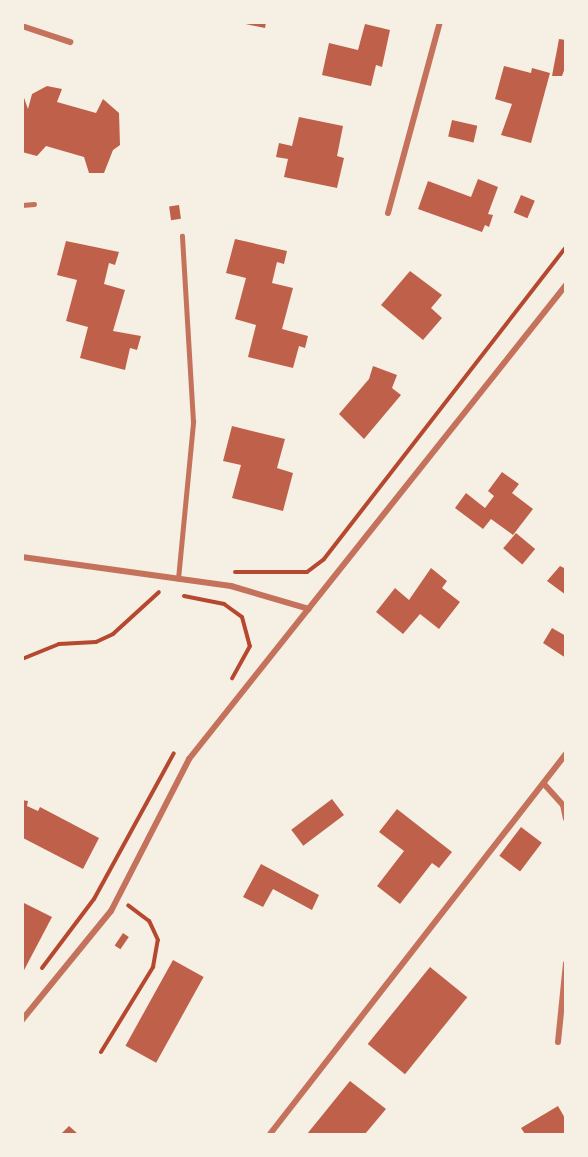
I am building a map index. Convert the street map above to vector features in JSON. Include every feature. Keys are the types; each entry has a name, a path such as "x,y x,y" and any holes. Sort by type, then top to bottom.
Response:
{"street":[{"path":"388,213 440,22"},
{"path":"22,26 70,42"},
{"path":"22,1020 58,980 117,898 189,759 566,285"},
{"path":"22,557 231,586 309,609"},
{"path":"270,1134 566,754"},
{"path":"544,784 563,804 566,819"},
{"path":"558,1042 566,963"}],"lane":[{"path":"22,205 34,204"},
{"path":"178,579 193,422 182,236"}],"path":[{"path":"224,604 236,569 282,574 307,572 324,559 566,247"},
{"path":"148,590 170,594"},
{"path":"22,659 59,644 96,642 113,634 159,592"},
{"path":"181,596 224,604 242,616 250,646 226,685"},
{"path":"36,977 94,899 175,751"},
{"path":"101,1052 153,967 158,940 149,921 117,898"}],"building":[{"path":"236,22 266,22 265,28"},
{"path":"365,24 390,30 382,67 376,65 371,86 322,75 329,43 358,50"},
{"path":"559,39 566,40 566,65 562,76 552,76"},
{"path":"504,66 531,73 532,68 550,73 531,143 501,135 512,104 495,99"},
{"path":"47,86 62,89 57,102 96,113 103,99 119,113 120,145 113,150 104,173 89,173 84,157 46,146 37,156 22,152 22,92 28,109 32,94"},
{"path":"299,117 343,126 337,156 344,158 337,188 284,177 288,159 276,157 279,143 292,146"},
{"path":"452,120 477,126 474,142 448,137"},
{"path":"478,179 498,187 488,214 493,215 489,227 485,225 482,232 418,209 428,181 471,197"},
{"path":"521,195 535,201 527,218 514,212"},
{"path":"179,205 181,219 171,220 169,206"},
{"path":"235,239 287,251 284,264 277,262 272,283 293,288 282,329 308,336 305,348 299,346 293,368 248,357 256,325 235,319 246,278 226,273"},
{"path":"66,241 119,252 115,265 109,263 104,284 125,290 113,331 141,336 137,350 130,348 125,370 80,358 88,327 66,321 77,280 57,275"},
{"path":"410,271 442,295 431,308 442,318 423,340 381,305"},
{"path":"373,366 397,375 392,388 401,395 364,439 339,414 369,379"},
{"path":"232,426 285,439 277,468 293,473 283,511 232,498 241,465 223,461"},
{"path":"502,472 519,484 512,493 533,509 513,535 491,519 483,529 455,508 466,493 485,508 494,496 488,491"},
{"path":"516,533 535,549 522,564 503,548"},
{"path":"560,566 566,569 566,595 547,581"},
{"path":"431,568 447,581 442,588 460,602 439,629 420,614 403,634 376,612 395,588 409,600"},
{"path":"552,628 566,636 566,658 543,643"},
{"path":"332,799 344,815 303,846 291,830"},
{"path":"22,800 28,801 27,806 38,811 40,807 99,838 83,869 23,838"},
{"path":"397,809 452,852 439,868 432,863 400,904 377,886 404,851 379,832"},
{"path":"521,827 542,843 520,871 499,856"},
{"path":"261,864 319,895 312,910 273,889 263,907 243,897"},
{"path":"22,902 52,917 22,974"},
{"path":"123,933 129,937 120,949 115,945"},
{"path":"173,960 204,977 156,1063 125,1046"},
{"path":"430,967 467,997 405,1074 368,1044"},
{"path":"350,1081 386,1109 365,1134 307,1134"},
{"path":"558,1106 566,1120 566,1134 525,1134 521,1128"},
{"path":"69,1126 78,1134 61,1134"}]}
